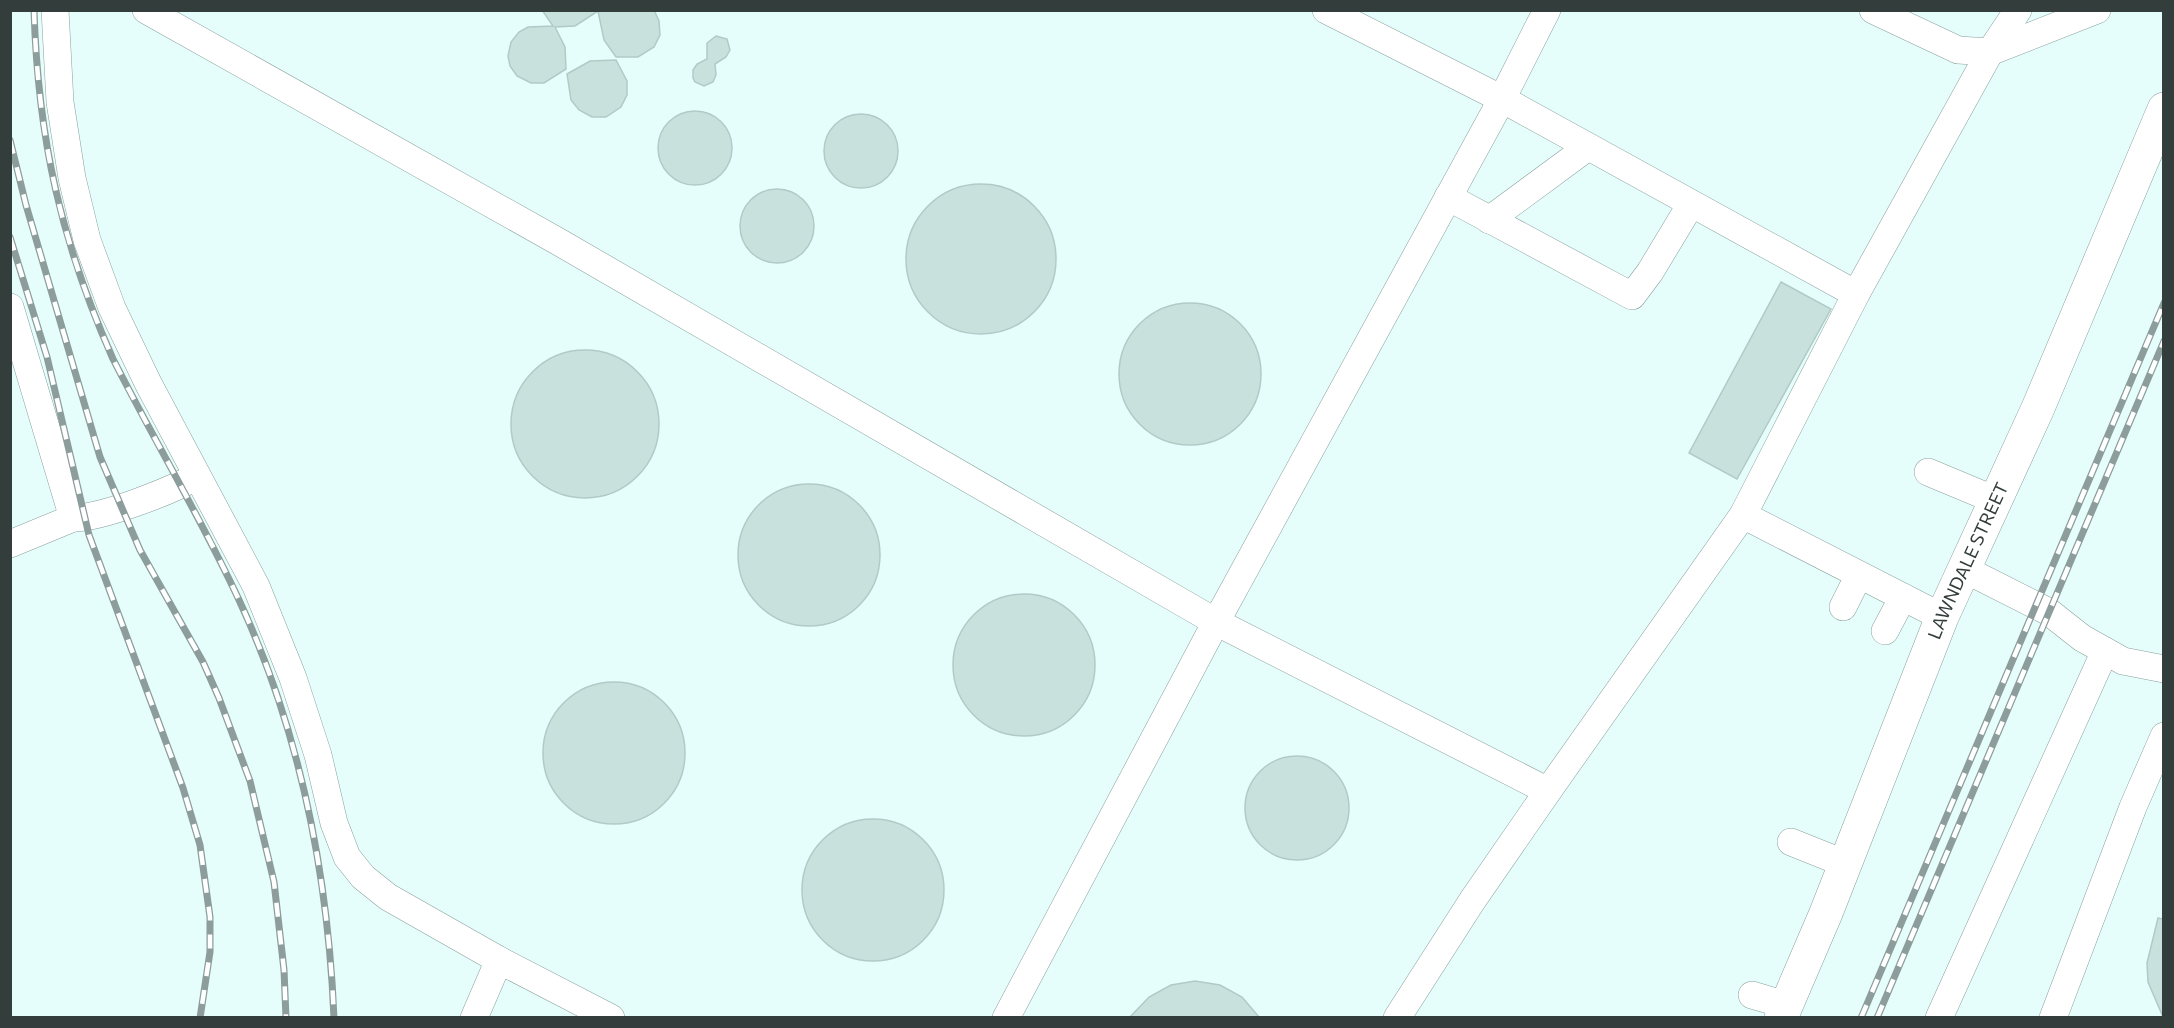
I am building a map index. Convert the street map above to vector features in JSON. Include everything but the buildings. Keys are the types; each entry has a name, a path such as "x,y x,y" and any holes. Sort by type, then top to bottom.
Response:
{"main road":[{"name":"LAWNDALE STREET","path":"1783,1011 1846,864 1942,617 2038,408 2163,109"}],"lane":[{"path":"55,10 60,102 72,178 87,240 112,308 148,383 256,586 297,689 318,755 334,823 347,857 363,877 388,897 499,960 611,1017"},
{"path":"146,10 559,242 1216,622 1548,790"},
{"path":"1326,10 1502,99 1856,294"},
{"path":"1006,1017 1216,622 1502,99 1547,10"},
{"path":"1873,10 1958,50 1990,52 2097,10"},
{"path":"1397,1017 1472,901 1548,790 1743,515 1856,294 1990,52 2018,10"},
{"path":"1489,220 1588,147"},
{"path":"1448,197 1632,296 1650,272 1691,204"},
{"path":"10,307 73,518"},
{"path":"1928,472 1995,500"},
{"path":"10,544 73,518 84,518 180,486 197,476"},
{"path":"1743,515 1942,617"},
{"path":"1964,569 2049,612 2082,638 2122,661 2163,669"},
{"path":"1843,607 1859,575"},
{"path":"1885,631 1903,597"},
{"path":"1939,1017 2105,651"},
{"path":"2053,1017 2133,807 2157,770 2163,736"},
{"path":"1791,842 1846,864"},
{"path":"474,1017 499,960"},
{"path":"1752,995 1783,1011"}],"railway":[{"path":"34,10 36,57 47,146 66,231 79,273 113,359 239,600 279,700 307,804 317,857 331,964 334,1018"},
{"path":"10,140 26,205 100,457 140,550 203,662 250,781 274,882 284,970 286,1018"},
{"path":"10,237 47,357 89,535 183,788 200,845 210,917 210,952 200,1018"},
{"path":"1861,1018 2164,303"},
{"path":"1877,1018 2164,341"}]}
